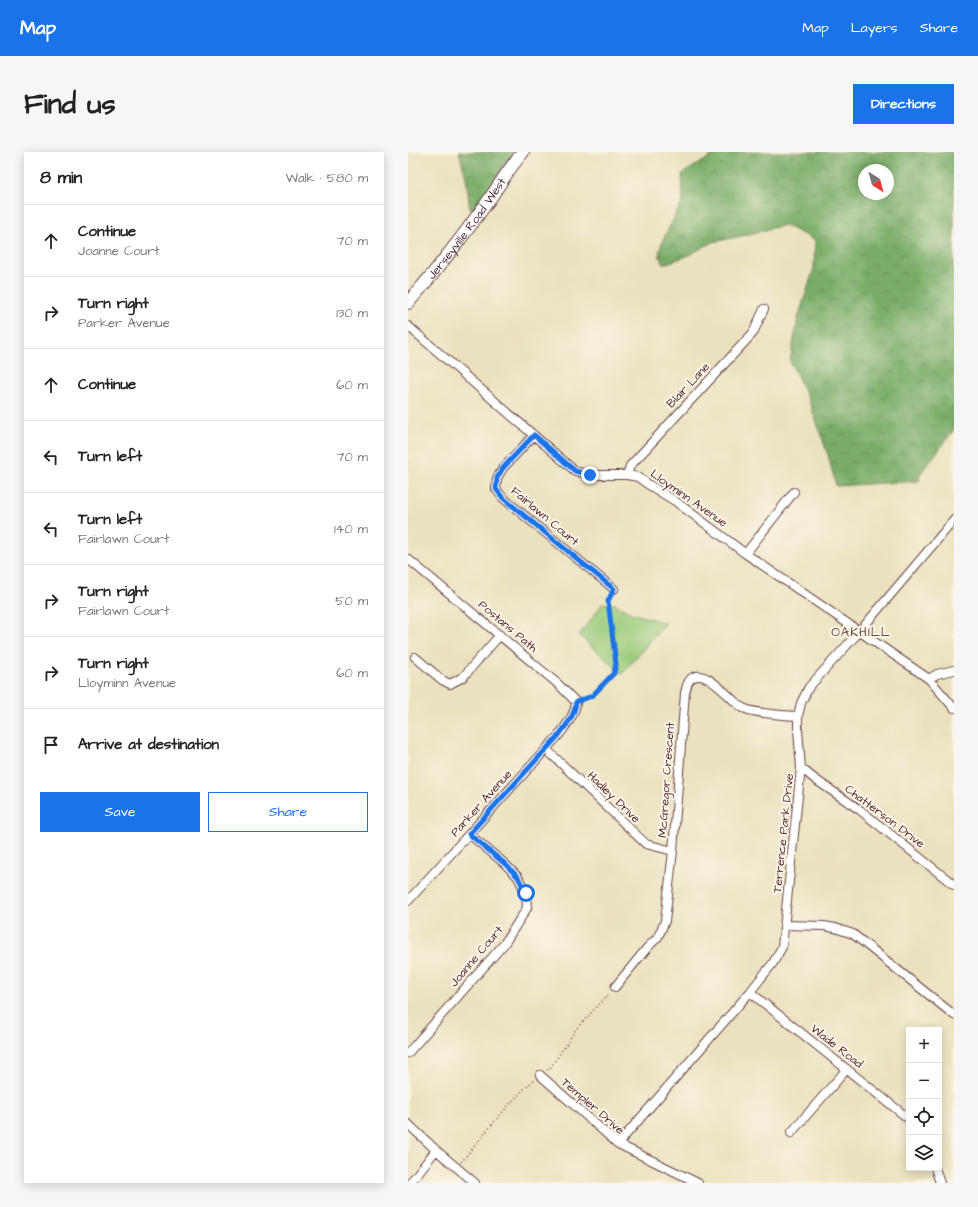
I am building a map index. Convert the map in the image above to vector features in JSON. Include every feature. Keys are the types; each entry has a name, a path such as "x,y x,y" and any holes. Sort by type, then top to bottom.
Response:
{"main road":[{"name":"Jerseyville Road West","path":"408,303 440,267 486,204 514,162 523,152"}],"street":[{"name":"Blair Lane","path":"627,475 630,466 752,333 764,309"},
{"name":"Lloyminn Avenue","path":"408,326 575,471 590,475 627,475 638,477 675,501 746,553 929,679 954,708"},
{"name":"Fairlawn Court","path":"534,435 503,468 497,478 496,489 503,498 614,589"},
{"path":"746,553 794,492"},
{"name":"Terrence Park Drive","path":"618,1144 750,992 773,963 782,947 801,768 798,716 801,703 809,688 859,632 954,520"},
{"name":"Postans Path","path":"408,559 558,684 576,702"},
{"path":"414,657 442,680 450,684 463,678 500,635"},
{"path":"929,679 937,674 954,670"},
{"name":"McGregor Crescent","path":"615,987 658,937 665,922 673,851 685,693 689,681 696,676 704,676 743,708 756,712 798,716"},
{"name":"Parker Avenue","path":"408,901 546,749 570,720 576,710 576,702"},
{"name":"Hadley Drive","path":"546,749 646,844 673,851"},
{"name":"Chatterson Drive","path":"801,768 860,810 954,885"},
{"name":"Joanne Court","path":"408,1053 504,944 527,908 526,893 518,877 504,863 469,834"},
{"path":"785,925 824,926 853,934 954,1015"},
{"name":"Wade Road","path":"750,992 906,1117"},
{"path":"791,1133 847,1069"},
{"name":"Templer Drive","path":"540,1075 618,1144 698,1183"},
{"path":"408,1124 475,1183"},
{"path":"410,1183 436,1150"},
{"path":"936,1171 940,1183"}],"path":[{"path":"576,702 592,696 614,673 616,664 608,601 614,589"},
{"path":"457,1167 526,1087 550,1068 577,1028 615,987"}],"green space":[{"path":"459,152 513,152 486,192 470,210 466,178"},
{"path":"718,152 954,152 954,430 920,474 919,481 836,486 828,455 809,401 790,361 798,318 814,268 815,240 784,225 713,242 687,256 667,263 662,263 659,254 662,241 683,201 682,174"},
{"path":"603,603 615,604 631,613 666,623 622,674 579,635"}],"district":[{"name":"OAKHILL","path":"861,631"}],"route":[{"path":"526,893 518,877 504,863 469,834 559,735 576,710 576,702 592,696 614,673 616,664 608,601 614,589 503,498 496,489 497,478 503,468 534,435 575,471 590,475"}]}
